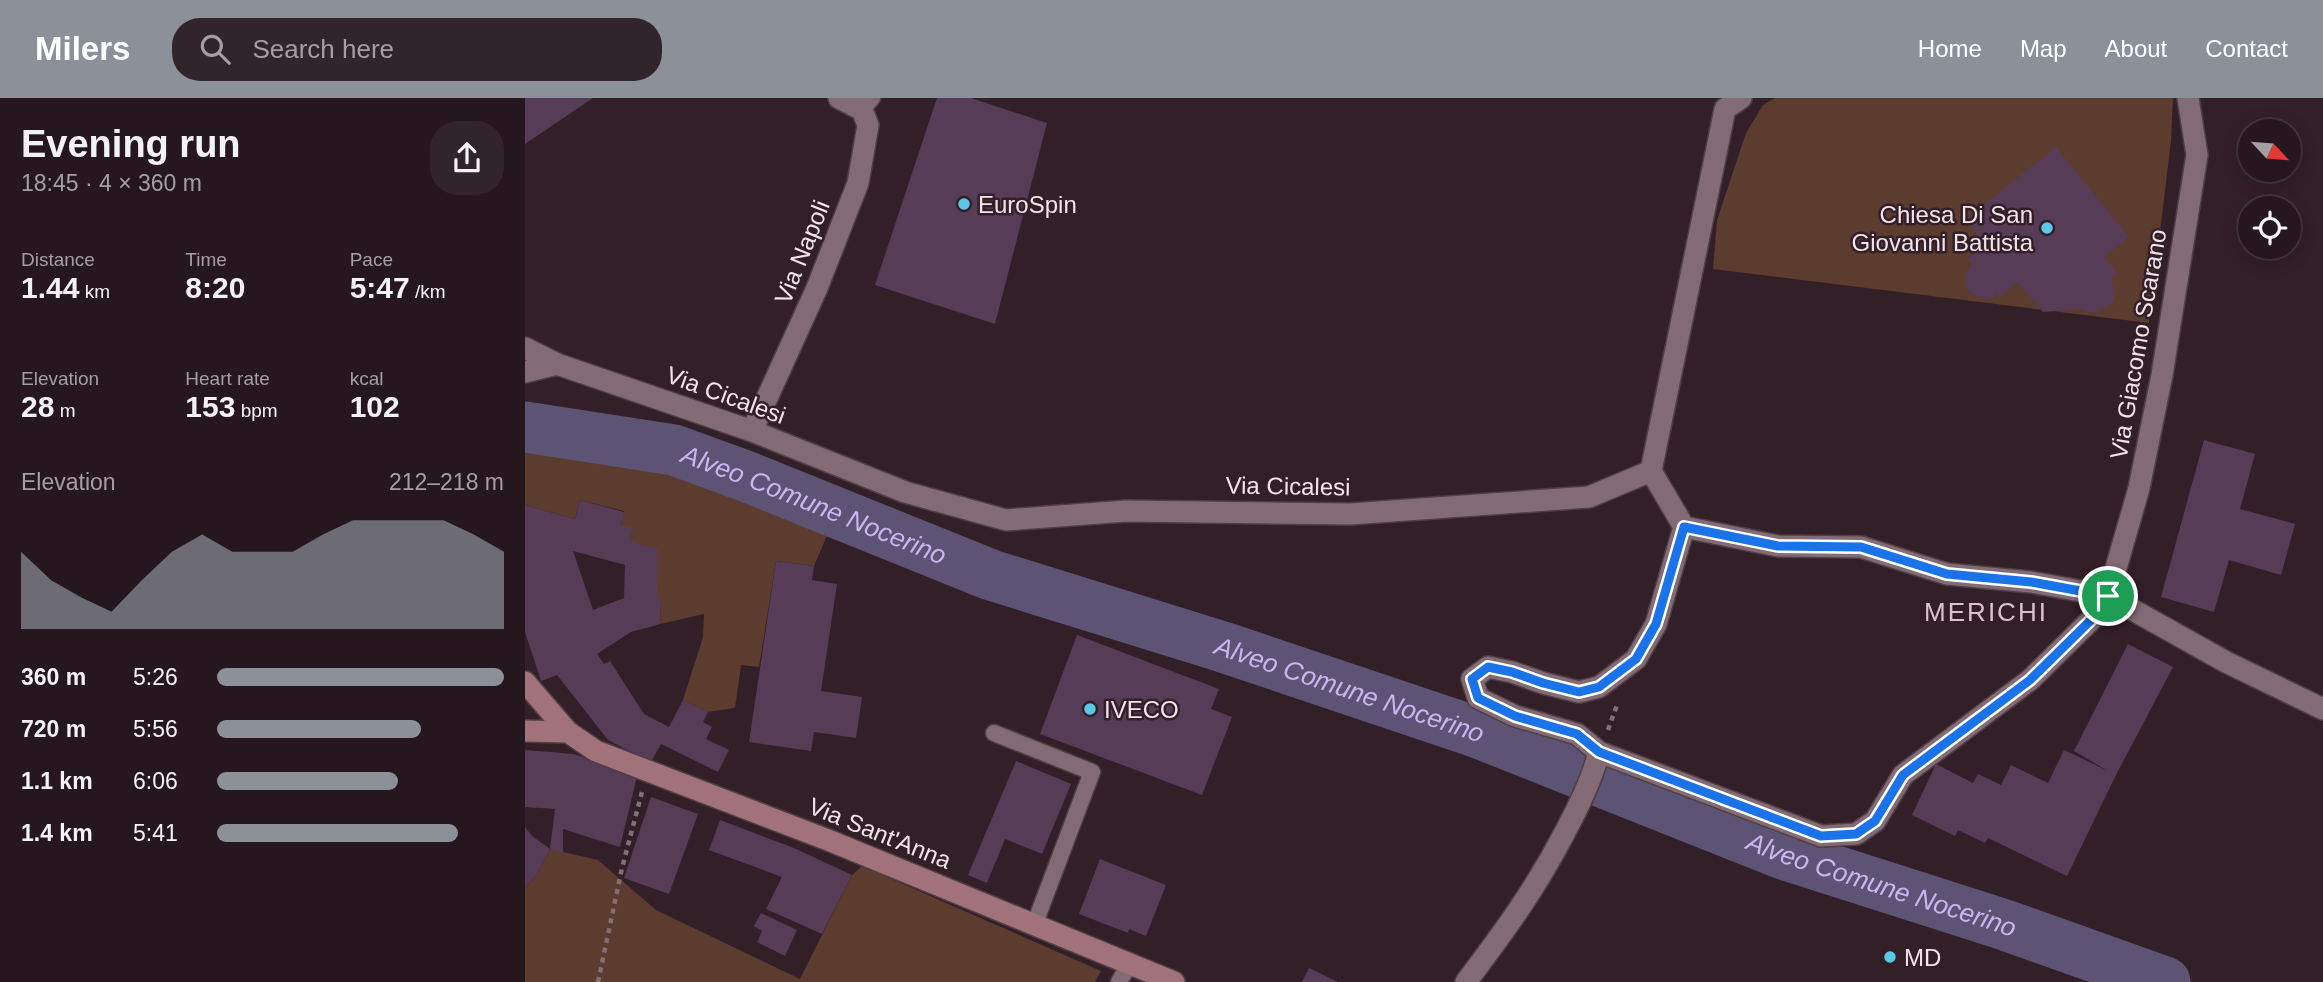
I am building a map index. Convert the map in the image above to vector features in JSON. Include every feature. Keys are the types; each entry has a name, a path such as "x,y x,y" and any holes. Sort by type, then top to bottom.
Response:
{"main road":[{"name":"Via Sant'Anna","path":"525,682 568,732 596,751 1035,923 1174,982"},
{"path":"525,731 568,732"}],"street":[{"name":"Via Napoli","path":"752,431 817,288 857,183 867,125 867,104 839,98"},
{"name":"Via Giacomo Scarano","path":"1684,527 1656,624 1636,659 1599,687 1579,692 1488,667 1472,679 1478,698 1515,716 1577,734 1597,758 1821,836 1856,834 1875,821 1903,775 2030,680 2091,620 2108,596 2139,488 2162,375 2197,155 2188,98"},
{"path":"1731,102 1651,471 1684,527 1778,546 1861,547 1947,574 2031,582 2108,596 2227,662 2323,709"},
{"name":"Via Cicalesi","path":"525,348 557,363 752,431 905,492 1006,520 1126,511 1350,514 1589,497 1651,471"},
{"path":"525,372 557,363"},
{"path":"1466,982 1542,877 1580,802 1597,758"}],"lane":[{"path":"994,733 1092,772 1035,923"},
{"path":"1119,982 1130,963"}],"path":[{"path":"598,982 622,868 648,771"}],"shaded area":[{"path":"1775,98 2173,98 2171,141 2149,323 1713,269 1717,220 1746,133 1763,105"},
{"path":"525,451 591,458 656,471 714,488 829,531 814,566 776,561 759,667 741,665 735,708 708,712 683,700 703,637 704,614 660,624 661,599 657,599 621,525 624,511 580,500 575,519 525,505"},
{"path":"550,849 598,860 656,910 800,979 852,875 862,866 1101,971 1095,982 525,982 525,887 536,876"}],"building":[{"path":"525,98 593,98 525,144"},
{"name":"EuroSpin","path":"937,98 971,98 1047,123 995,324 875,285"},
{"name":"Chiesa Di San Giovanni Battista","path":"2056,147 2129,237 2104,257 2118,273 2111,279 2115,292 2113,302 2098,312 2081,309 2043,312 2017,282 1999,298 1996,294 1990,299 1983,299 1968,291 1966,275 1972,265 1967,259 1985,244 1966,219"},
{"path":"2204,440 2255,454 2240,509 2295,524 2281,575 2229,560 2214,612 2161,597"},
{"path":"580,500 624,512 621,525 633,528 629,541 658,549 657,599 661,598 660,624 631,632 597,654 604,664 610,661 644,714 669,727 683,700 708,712 703,722 712,727 706,739 729,750 718,772 661,744 651,762 608,740 557,675 541,681 525,632 525,505 575,519","holes":["573,551 625,565 624,598 593,610"]},
{"path":"776,561 814,566 812,580 837,584 821,691 862,697 856,738 814,732 811,751 749,742"},
{"path":"1077,635 1219,689 1211,709 1232,717 1202,795 1040,734"},
{"path":"2128,644 2173,667 2067,876 1988,838 1985,843 1958,830 1955,836 1912,815 1936,764 1973,783 1978,774 2001,785 2011,765 2048,783 2064,750 2108,771 2074,751"},
{"path":"525,750 574,754 637,776 620,847 563,829 563,854 550,849 555,809 525,807"},
{"path":"1016,761 1071,784 1042,854 1005,839 987,883 968,875"},
{"path":"651,797 698,814 669,894 624,878"},
{"path":"720,820 794,848 852,875 822,934 766,909 782,877 709,850"},
{"path":"525,827 532,836 550,849 536,876 525,887"},
{"path":"1100,859 1166,885 1146,936 1129,929 1128,933 1079,914"},
{"path":"761,913 797,930 785,956 757,942 762,931 754,926"},
{"path":"1309,968 1338,982 1302,982"}],"waterway":[{"name":"Alveo Comune Nocerino","path":"525,427 674,450 991,575 1223,647 1476,732 1783,854 2002,924 2165,982"}],"place":[{"name":"EuroSpin","path":"964,204"},
{"name":"Chiesa Di San Giovanni Battista","path":"2047,228"},
{"name":"IVECO","path":"1090,709"},
{"name":"MD","path":"1890,957"}],"district":[{"name":"MERICHI","path":"1986,612"}],"route":[{"path":"1684,527 1778,546 1861,547 1947,574 2031,582 2108,596 2091,620 2030,680 1903,775 1875,821 1856,834 1821,836 1599,752 1577,734 1515,716 1478,698 1472,679 1488,667 1579,692 1599,687 1636,659 1656,624 1684,527"}]}
